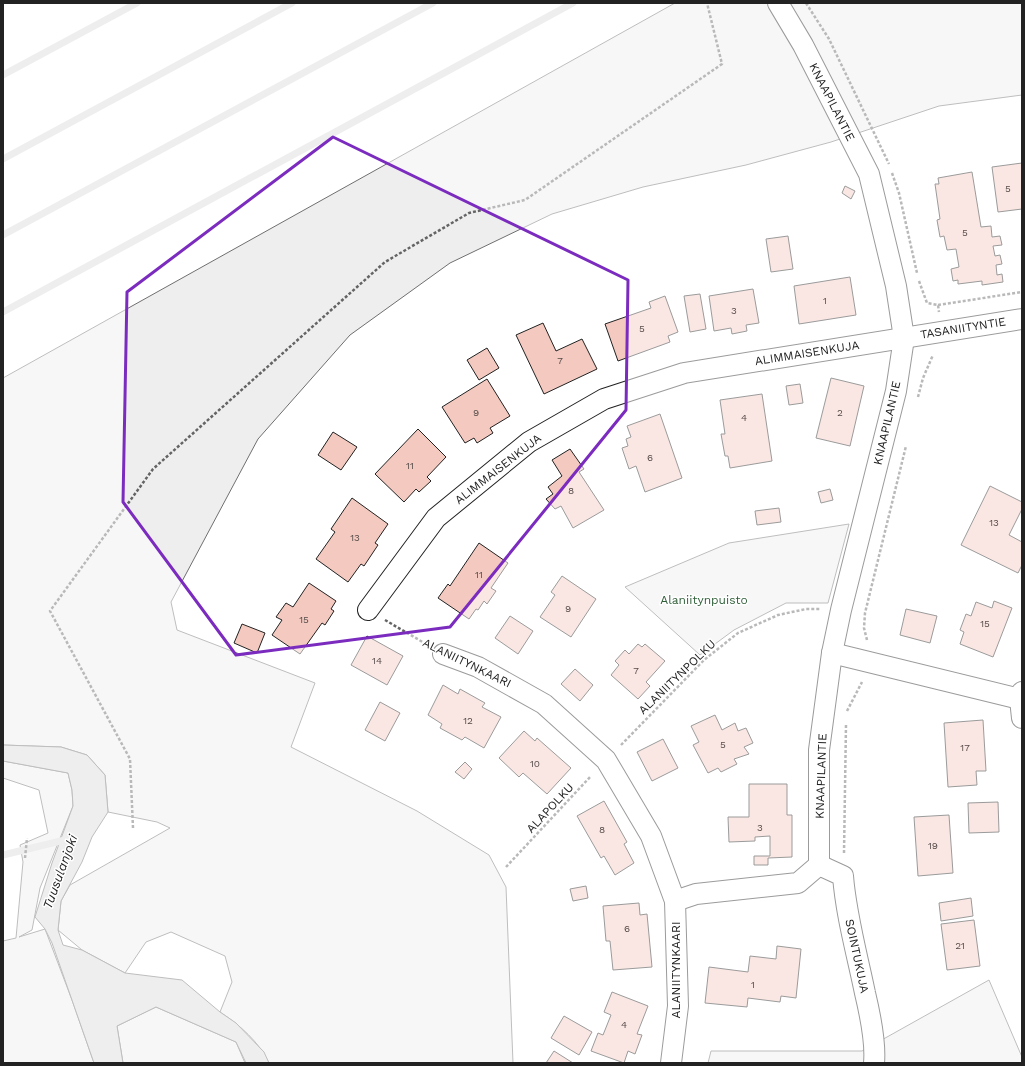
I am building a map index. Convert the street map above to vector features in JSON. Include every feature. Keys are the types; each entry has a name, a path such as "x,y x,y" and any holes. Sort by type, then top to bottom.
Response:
{"street":[{"name":"KNAAPILANTIE","path":"778,3 803,45 868,174 896,286 904,338 896,391 841,610 832,653 819,750 819,865"},
{"name":"TASANIITYNTIE","path":"904,338 1022,319"},
{"name":"ALIMMAISENKUJA","path":"368,610 436,518 529,442 604,399 684,373 904,338"},
{"path":"832,653 868,661 1021,703"},
{"name":"ALANIITYNKAARI","path":"443,654 478,667 544,704 606,760 650,836 675,901 678,1006 672,1063"},
{"path":"675,901 696,894 798,883 819,865 843,876"},
{"name":"SOINTUKUJA","path":"843,876 845,898 869,1013 875,1055 874,1063"}],"path":[{"path":"133,828 130,759 50,611 153,469 385,262 469,213 525,200 722,64 707,3"},
{"path":"938,305 1022,292"},
{"path":"916,404 923,378 934,353 942,346 942,332"},
{"path":"846,714 863,681 868,661 868,646 864,628 864,613 907,443"},
{"name":"ALANIITYNPOLKU","path":"606,760 704,660 738,633 778,615 806,609 841,610 864,613"},
{"name":"ALANIITYNKAARI","path":"368,610 443,654"},
{"path":"843,876 846,722"},
{"name":"ALAPOLKU","path":"506,867 606,760"},
{"path":"25,858 27,838"}],"highlighted area":[{"path":"333,137 628,280 626,410 450,627 236,655 123,502 127,292"}],"green space":[{"path":"675,3 1022,3 1022,95 939,106 831,142 746,165 643,187 552,214 450,263 350,335 258,439 171,602 177,630 315,683 291,747 417,811 489,855 506,887 513,1063 269,1063 260,1048 248,1034 235,1022 220,1012 232,982 225,956 171,932 146,942 125,973 82,950 58,930 61,901 70,885 170,828 157,822 108,812 105,775 87,755 61,747 3,745 3,378"},
{"name":"Alaniitynpuisto","path":"849,524 828,603 786,603 734,630 700,655 625,587 729,543"},
{"path":"3,761 68,773 72,790 73,806 40,888 32,930 19,937 45,929 94,1063 3,1063 3,941 16,938 23,862 20,845 48,833 39,790 3,778"},
{"path":"989,980 1022,1057 1022,1063 708,1063 711,1051 862,1051"},
{"path":"156,1007 236,1042 245,1063 123,1063 117,1026"}],"water":[{"name":"Tuusulanjoki","path":"3,745 61,747 87,755 105,775 108,812 92,837 82,862 61,901 58,930 63,945 82,950 125,973 182,980 220,1012 236,1023 264,1052 269,1063 246,1063 236,1042 156,1007 117,1026 123,1063 94,1063 52,943 45,929 35,917 52,863 73,806 72,790 68,773 3,761"}],"building":[{"path":"1022,163 1022,209 998,212 992,167"},
{"path":"972,172 981,227 991,226 992,237 1000,236 1002,245 993,246 995,256 1000,255 1002,264 996,265 997,275 1002,274 1003,282 982,285 982,281 958,284 958,280 953,281 951,269 959,267 956,249 947,250 944,236 940,237 937,220 940,219 935,184 939,184 938,178"},
{"path":"845,186 855,191 851,199 842,193"},
{"path":"788,236 793,269 771,272 766,239"},
{"path":"850,277 856,315 799,324 794,286"},
{"path":"753,289 759,323 746,325 747,331 732,334 731,328 714,331 709,296"},
{"path":"700,294 706,329 690,332 684,296"},
{"path":"665,296 678,332 668,336 670,342 618,361 605,324 651,308 649,302"},
{"path":"543,323 556,351 582,339 597,369 544,394 516,335"},
{"path":"487,348 499,368 479,380 467,360"},
{"path":"831,378 864,386 850,446 816,438"},
{"path":"487,379 510,416 490,428 493,433 477,443 474,438 465,443 442,407"},
{"path":"800,384 803,403 789,405 786,386"},
{"path":"762,394 772,461 730,468 728,456 725,456 721,434 725,434 720,400"},
{"path":"660,414 682,478 645,492 636,466 629,469 622,448 628,446 626,439 631,437 627,426"},
{"path":"418,429 446,457 427,477 431,481 419,492 416,489 404,502 375,474"},
{"path":"333,432 357,447 341,470 318,455"},
{"path":"570,449 584,469 579,472 604,510 573,528 561,506 555,509 546,499 553,494 548,487 562,476 552,460"},
{"path":"990,486 1022,502 1022,509 1009,535 1022,542 1022,565 1018,573 961,545"},
{"path":"830,489 833,500 821,503 818,492"},
{"path":"352,498 388,524 375,543 378,545 364,566 361,564 348,582 316,559 335,532 331,529"},
{"path":"779,508 781,522 757,525 755,511"},
{"path":"479,543 508,563 491,588 496,591 487,604 484,601 469,619 438,598 448,584 450,586"},
{"path":"562,576 596,599 571,637 540,617 555,595 551,592"},
{"path":"309,583 336,601 331,609 334,611 325,625 322,623 300,654 272,635 282,620 276,617 286,603 293,607"},
{"path":"994,601 1012,608 993,657 960,644 964,632 960,630 966,614 971,616 976,602 992,608"},
{"path":"906,609 937,616 930,643 900,635"},
{"path":"510,616 533,631 518,654 495,638"},
{"path":"242,624 265,633 257,653 234,643"},
{"path":"367,636 403,656 387,685 351,665"},
{"path":"638,644 642,647 645,644 665,661 646,682 650,686 638,699 611,675 619,665 615,661 625,650 629,654"},
{"path":"575,669 593,685 580,701 561,684"},
{"path":"443,685 458,694 460,689 485,703 482,707 501,717 484,748 465,737 462,740 440,728 442,724 428,715"},
{"path":"380,702 400,713 385,741 365,730"},
{"path":"715,715 722,730 735,723 738,731 746,728 753,743 744,747 749,754 734,759 737,764 721,772 718,768 708,773 693,745 699,742 691,726"},
{"path":"983,720 986,771 976,771 977,785 948,787 944,723"},
{"path":"524,731 535,741 537,738 571,768 547,794 523,773 519,777 499,758"},
{"path":"663,739 678,768 652,781 637,752"},
{"path":"465,762 472,769 464,779 455,772"},
{"path":"749,784 787,784 787,815 792,815 792,857 768,858 768,865 754,865 754,856 770,856 770,836 755,837 755,841 729,842 728,817 749,817"},
{"path":"604,801 627,842 624,844 634,863 615,875 604,856 601,858 577,816"},
{"path":"998,802 999,832 969,833 968,803"},
{"path":"949,815 953,873 918,876 914,817"},
{"path":"586,886 588,898 573,901 570,889"},
{"path":"971,898 973,916 941,921 939,903"},
{"path":"639,903 640,915 647,914 652,967 613,970 610,941 606,941 603,906"},
{"path":"974,920 980,966 947,970 941,924"},
{"path":"777,946 801,949 796,998 781,996 780,1002 748,998 747,1007 705,1003 709,967 748,972 750,956 776,959"},
{"path":"612,992 648,1006 637,1034 642,1035 635,1054 628,1051 624,1063 591,1051 598,1033 603,1035 611,1015 604,1012"},
{"path":"564,1016 592,1032 579,1055 551,1038"},
{"path":"554,1051 573,1063 546,1063"}],"waterway":[{"path":"3,75 137,3"},
{"path":"3,159 292,3"},
{"path":"3,235 433,3"},
{"path":"3,312 573,3"},
{"name":"Tuusulanjoki","path":"3,855 69,839"}]}
